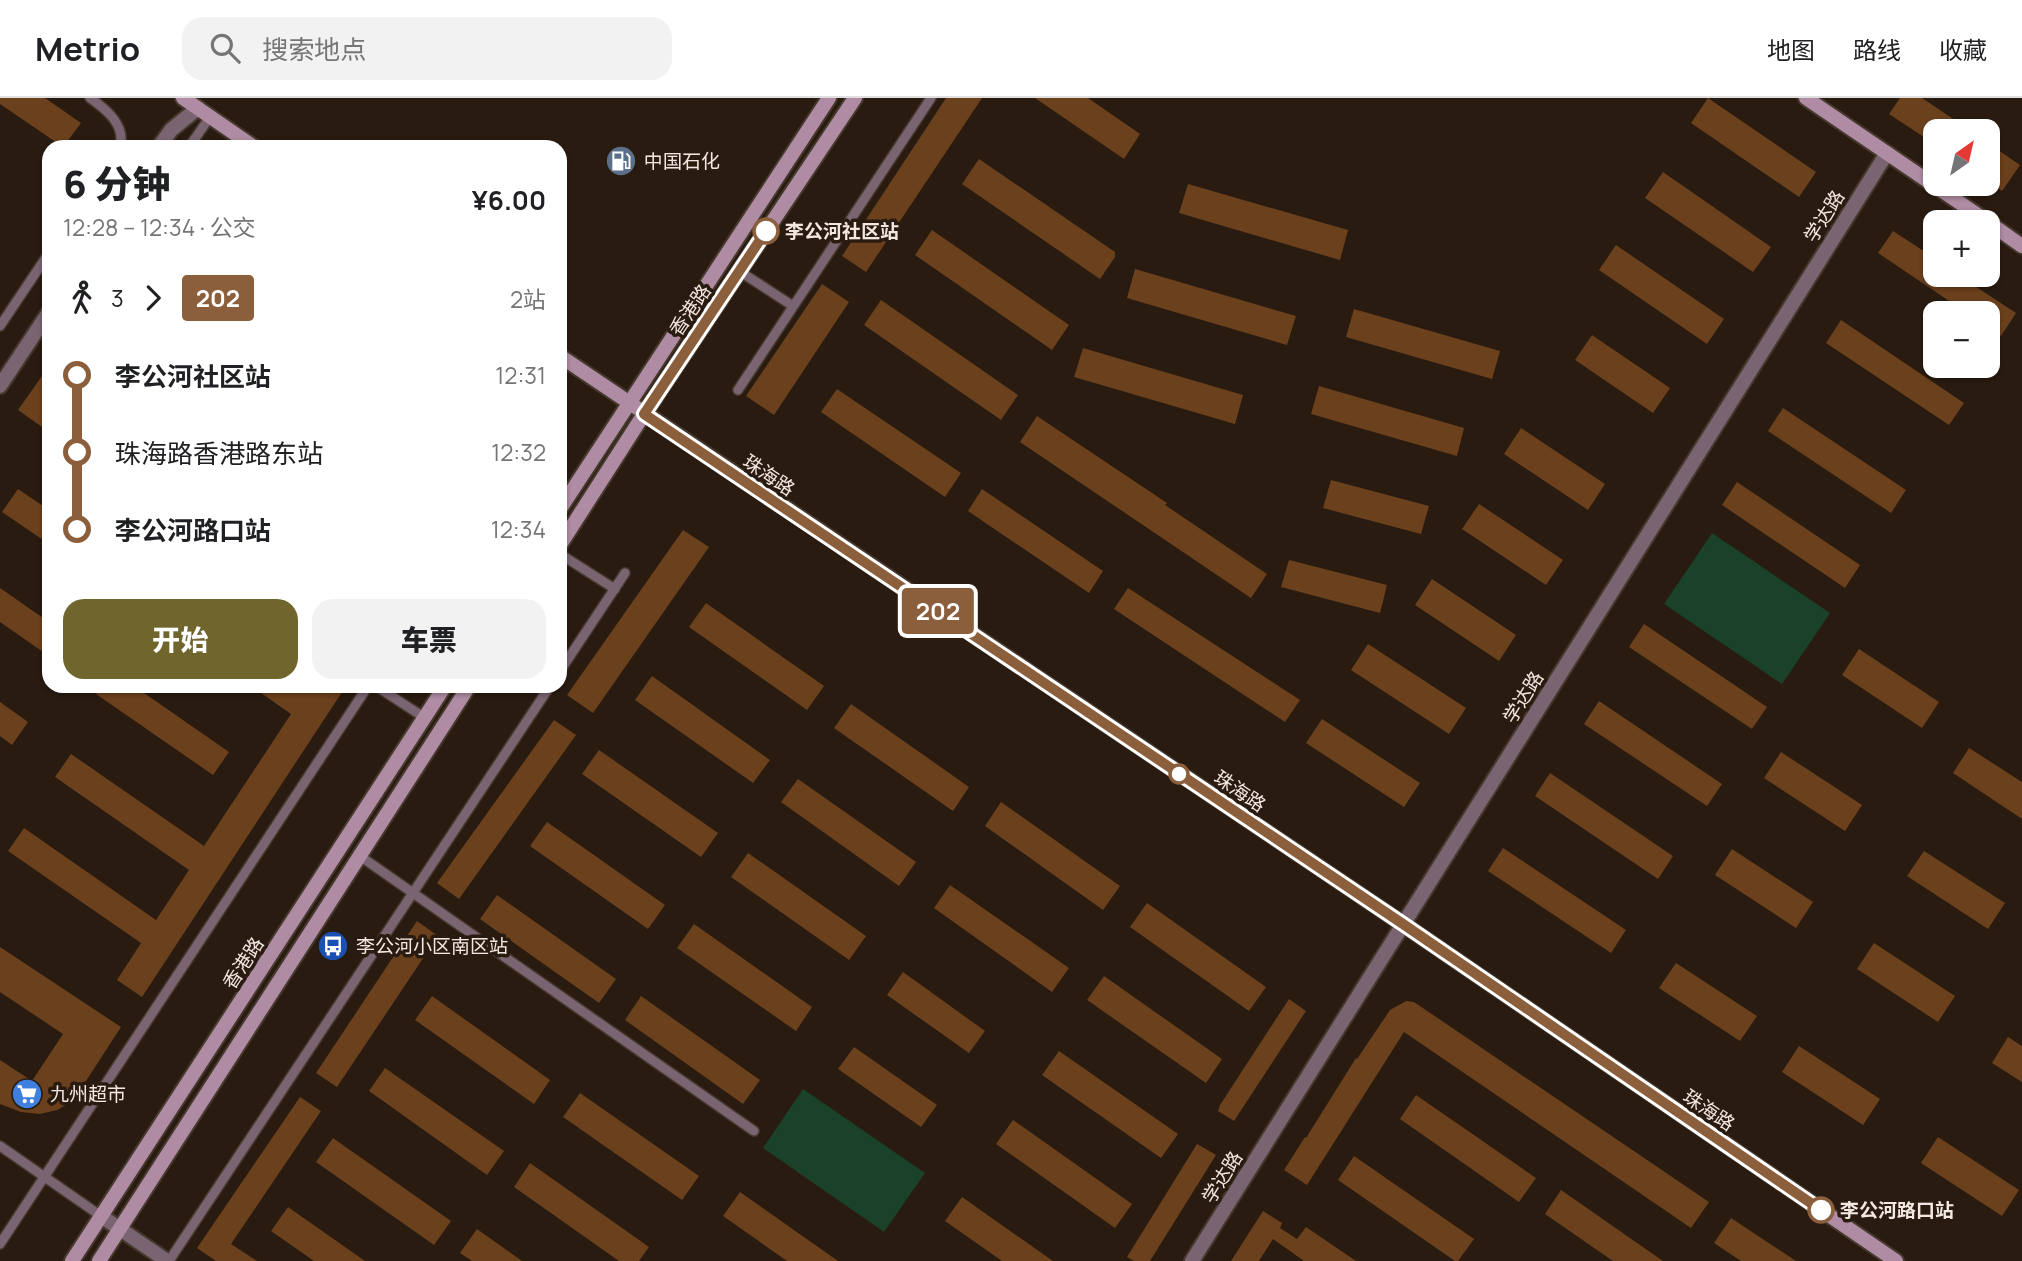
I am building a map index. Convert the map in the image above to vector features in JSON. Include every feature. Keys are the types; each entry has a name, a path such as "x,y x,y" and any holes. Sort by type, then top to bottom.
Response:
{"main road":[{"path":"183,98 244,140"},
{"name":"香港路","path":"567,498 829,98"},
{"name":"香港路","path":"567,534 855,98"},
{"path":"1806,98 1970,210"},
{"path":"2000,230 2022,246"},
{"name":"珠海路","path":"567,361 1403,924 1896,1261"},
{"name":"香港路","path":"72,1261 441,693"},
{"path":"99,1261 465,693"}],"street":[{"path":"164,140 170,130 198,108"},
{"name":"学达路","path":"1192,1261 1887,153"},
{"path":"0,386 42,323"},
{"path":"101,1216 168,1261"}],"lane":[{"path":"90,98 111,114 120,130 122,140"},
{"path":"738,390 930,98"},
{"path":"194,140 210,117"},
{"path":"0,326 42,263"},
{"path":"739,271 793,306"},
{"path":"567,558 615,589"},
{"path":"567,661 625,573"},
{"path":"0,1244 363,693"},
{"path":"387,693 425,718"},
{"path":"168,1261 545,693"},
{"path":"360,856 754,1131"},
{"path":"0,1146 101,1216"}],"green space":[{"path":"1712,533 1830,613 1782,684 1664,604"},
{"path":"803,1089 925,1173 884,1232 763,1148"}],"building":[{"path":"0,98 45,98 81,123 68,140 53,140 0,104"},
{"path":"946,98 982,98 866,272 842,256"},
{"path":"1035,98 1088,98 1140,134 1124,159"},
{"path":"1708,98 1816,172 1799,197 1691,123"},
{"path":"1900,98 1922,98 1953,119 1923,119 1923,136 1889,114"},
{"path":"2000,151 2020,165 2002,191 2000,190"},
{"path":"979,159 1115,252 1115,257 1100,279 962,184"},
{"path":"1663,172 1771,247 1753,272 1645,198"},
{"path":"1188,184 1348,230 1340,260 1179,213"},
{"path":"932,230 1069,325 1052,350 915,255"},
{"path":"1893,231 1923,251 1923,283 1878,253"},
{"path":"1616,245 1724,319 1707,344 1599,270"},
{"path":"1135,269 1296,316 1287,345 1127,298"},
{"path":"822,284 849,302 774,415 746,396"},
{"path":"1928,287 1976,287 1998,301 1949,301"},
{"path":"881,300 1018,395 1001,420 864,325"},
{"path":"2000,303 2016,313 2000,335"},
{"path":"1354,309 1500,351 1492,379 1346,337"},
{"path":"1841,320 1923,375 1923,378 1964,403 1949,425 1826,343"},
{"path":"1592,335 1670,388 1653,413 1575,360"},
{"path":"1083,348 1243,395 1235,424 1074,377"},
{"path":"42,376 42,427 18,410"},
{"path":"1319,386 1464,428 1457,456 1311,414"},
{"path":"837,389 961,473 945,497 821,412"},
{"path":"1783,408 1906,490 1891,513 1768,431"},
{"path":"1037,416 1267,574 1251,598 1020,442"},
{"path":"1521,428 1605,484 1588,510 1504,454"},
{"path":"1331,480 1429,506 1421,534 1323,508"},
{"path":"1737,482 1860,565 1845,588 1722,505"},
{"path":"18,489 42,505 42,539 2,512"},
{"path":"982,489 1103,571 1089,593 968,511"},
{"path":"1479,504 1563,560 1546,585 1462,529"},
{"path":"683,530 709,547 593,713 567,695"},
{"path":"1289,560 1387,585 1380,613 1281,587"},
{"path":"1432,579 1516,635 1499,661 1415,605"},
{"path":"0,588 42,617 42,651 0,622"},
{"path":"1128,588 1300,700 1285,722 1114,609"},
{"path":"706,603 824,686 807,710 689,627"},
{"path":"1644,624 1767,707 1752,729 1629,647"},
{"path":"1368,644 1466,708 1449,734 1351,670"},
{"path":"1859,649 1939,702 1922,728 1842,675"},
{"path":"652,676 770,760 753,783 635,700"},
{"path":"144,693 229,752 213,775 96,694"},
{"path":"261,693 341,693 142,997 117,980 141,943 8,851 24,828 156,920 189,870 55,777 71,754 204,846 291,714"},
{"path":"1599,701 1722,784 1707,806 1584,724"},
{"path":"0,702 28,722 12,745 0,736"},
{"path":"851,704 969,787 953,811 834,728"},
{"path":"1322,719 1420,783 1404,807 1306,743"},
{"path":"554,720 576,735 459,899 437,883"},
{"path":"1969,748 2022,782 2022,819 1953,773"},
{"path":"599,750 718,833 701,857 582,774"},
{"path":"1781,752 1862,805 1845,831 1764,778"},
{"path":"1550,773 1673,856 1658,879 1535,796"},
{"path":"798,779 916,862 899,886 781,802"},
{"path":"1001,802 1120,886 1103,910 985,826"},
{"path":"547,822 665,905 648,929 530,846"},
{"path":"1503,848 1626,930 1611,953 1488,871"},
{"path":"1732,849 1813,902 1796,928 1715,875"},
{"path":"1924,851 2005,903 1988,929 1907,876"},
{"path":"748,853 866,936 849,960 731,877"},
{"path":"950,885 1069,968 1052,992 934,908"},
{"path":"497,895 616,979 599,1003 480,919"},
{"path":"1147,903 1266,987 1249,1011 1130,927"},
{"path":"417,921 438,936 337,1087 316,1073"},
{"path":"694,924 812,1007 796,1031 677,948"},
{"path":"1874,943 1955,996 1938,1022 1857,969"},
{"path":"0,947 121,1027 73,1101 57,1110 40,1114 21,1112 0,1104 0,1060 32,1081 63,1034 0,992"},
{"path":"1676,963 1757,1016 1740,1041 1659,988"},
{"path":"903,972 985,1031 969,1053 887,995"},
{"path":"1104,976 1222,1059 1206,1083 1087,1000"},
{"path":"432,996 550,1080 534,1104 415,1020"},
{"path":"641,996 760,1080 743,1104 625,1020"},
{"path":"1289,999 1306,1011 1234,1121 1218,1111 1220,1105"},
{"path":"1406,1001 1414,1002 1709,1202 1691,1228 1404,1032 1307,1185 1284,1170 1390,1010"},
{"path":"2008,1037 2022,1046 2022,1082 1992,1063"},
{"path":"1799,1046 1880,1099 1863,1125 1782,1072"},
{"path":"854,1047 937,1105 921,1127 838,1069"},
{"path":"1059,1051 1178,1134 1161,1158 1042,1075"},
{"path":"385,1068 504,1151 487,1175 369,1091"},
{"path":"580,1093 699,1176 682,1200 563,1117"},
{"path":"1416,1095 1536,1178 1519,1202 1400,1119"},
{"path":"300,1097 321,1111 231,1244 257,1261 216,1261 197,1248"},
{"path":"1013,1120 1132,1204 1115,1228 996,1144"},
{"path":"1938,1137 2019,1190 2002,1216 1921,1163"},
{"path":"333,1138 451,1221 434,1245 316,1162"},
{"path":"1197,1144 1216,1155 1150,1261 1134,1261 1127,1257"},
{"path":"1354,1156 1474,1239 1458,1261 1338,1180"},
{"path":"530,1163 649,1247 639,1261 619,1261 514,1187"},
{"path":"1561,1190 1663,1261 1613,1261 1545,1214"},
{"path":"740,1192 838,1261 787,1261 723,1216"},
{"path":"962,1197 1053,1261 1002,1261 945,1221"},
{"path":"288,1207 365,1261 314,1261 271,1231"},
{"path":"1263,1211 1282,1223 1280,1228 1297,1239 1306,1227 1356,1261 1304,1261 1273,1239 1259,1261 1231,1261"},
{"path":"1731,1218 1796,1261 1741,1261 1714,1243"},
{"path":"477,1229 522,1261 472,1261 460,1253"}],"bus line":[{"name":"202","path":"766,231 644,414 1403,924 1821,1210"}],"place":[{"name":"中国石化","path":"621,161"},
{"name":"李公河社区站","path":"766,231"},
{"name":"李公河小区南区站","path":"333,946"},
{"name":"九州超市","path":"27,1094"},
{"name":"李公河路口站","path":"1821,1210"}]}
